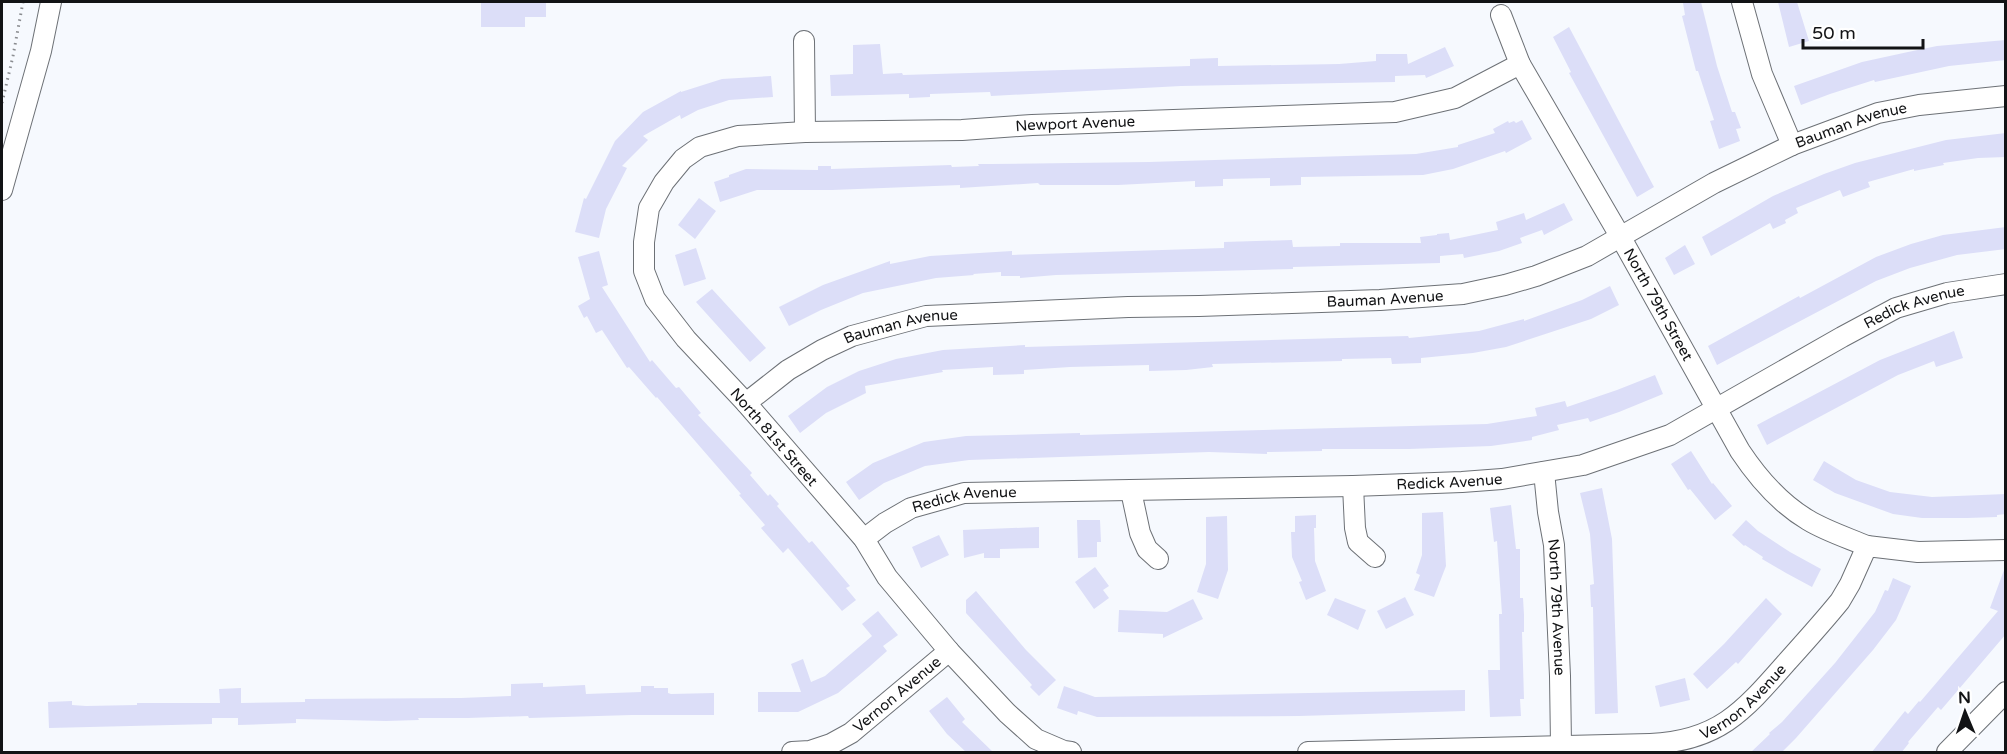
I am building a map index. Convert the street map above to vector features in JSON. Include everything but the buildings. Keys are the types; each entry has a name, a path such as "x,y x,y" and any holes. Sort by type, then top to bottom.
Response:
{"street":[{"path":"2,190 41,51 51,2"},
{"path":"1742,2 1762,74 1792,145"},
{"name":"North 79th Street","path":"1501,15 1520,64 1620,236 1740,451 1757,477 1807,520 1867,546"},
{"path":"804,41 805,132"},
{"name":"Newport Avenue","path":"650,208 664,182 683,159 699,147 738,136 805,132 962,130 1032,125 1395,112 1455,98 1520,64"},
{"name":"Bauman Avenue","path":"746,403 788,370 822,350 852,336 926,316 1128,306 1380,300 1463,294 1536,276 1587,256 1714,183 1792,145 1878,113 1919,105 2006,96"},
{"name":"North 81st Street","path":"650,208 644,242 645,271 655,299 700,355 746,403 864,539 887,577 949,651"},
{"name":"Redick Avenue","path":"864,539 911,508 964,493 1353,486 1492,480 1583,465 1670,435 1896,308 1947,292 2006,284"},
{"name":"North 79th Avenue","path":"1544,472 1554,545 1561,746"},
{"path":"1353,486 1358,542 1375,557"},
{"path":"1131,491 1137,508 1140,533 1147,549 1158,559"},
{"path":"1867,546 1917,552 2006,550"},
{"name":"Vernon Avenue","path":"1317,752 1663,744 1693,737 1723,725 1753,701 1833,609 1850,584 1867,546"},
{"name":"Vernon Avenue","path":"792,753 810,751 831,744 851,733 949,651 1007,713 1036,738 1071,753"},
{"path":"1947,753 2006,692"}],"path":[{"path":"2,103 23,2"}]}
